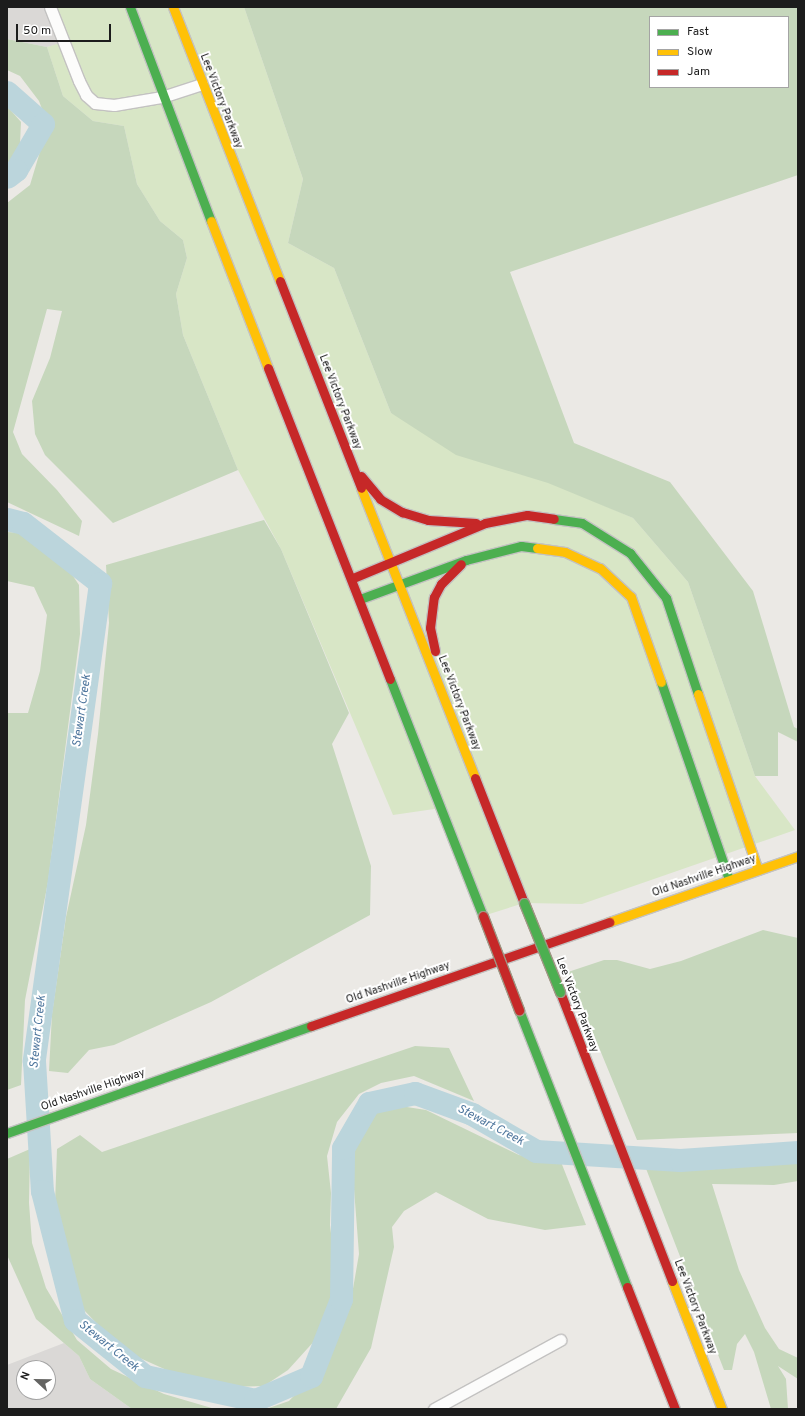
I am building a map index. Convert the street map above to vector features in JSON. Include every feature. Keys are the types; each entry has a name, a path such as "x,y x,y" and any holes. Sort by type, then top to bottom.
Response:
{"main road":[{"path":"130,7 162,98 353,578 519,1010 675,1409"},
{"name":"Lee Victory Parkway","path":"173,7 390,563 400,584 481,794 560,992 592,1078 722,1409"},
{"path":"353,468 380,499 402,512 428,520 485,523"},
{"path":"353,578 485,523 527,515 582,523 630,553 666,598 758,870"},
{"path":"360,599 466,560 521,546 565,552 600,568 631,597 729,880"},
{"path":"466,560 441,584 434,597 430,628 435,652 477,758 481,794"},
{"name":"Old Nashville Highway","path":"7,1133 798,856"}],"street":[{"path":"50,7 79,81 86,95 96,103 114,105 162,98 202,84"},
{"path":"434,1409 448,1405 560,1340"}],"shaded area":[{"path":"7,7 52,7 64,43 47,47 7,39"},
{"path":"64,1343 79,1356 90,1379 132,1409 7,1409 7,1365 16,1362 16,1400 56,1400 56,1360 20,1360"}],"green space":[{"path":"50,7 244,7 303,179 288,243 334,268 391,413 633,518 688,582 755,776 795,830 582,904 524,903 483,916 441,808 393,815 281,549 238,470 183,335 176,294 187,258 183,240 160,221 137,184 124,126 93,121 63,96 47,47 64,42"},
{"path":"244,7 798,7 798,175 510,272 574,443 670,482 753,591 794,727 798,729 798,742 778,732 778,776 755,776 688,582 633,518 548,483 456,455 391,413 334,268 288,243 303,179"},
{"path":"7,39 47,47 63,96 93,121 124,126 137,184 160,221 183,240 187,258 176,294 183,335 238,470 113,523 45,455 35,434 32,401 50,358 62,311 47,309 13,432 22,454 57,490 82,521 79,536 7,502 7,203 30,185 48,125 39,101 20,76 7,70"},
{"path":"7,106 21,122 20,144 7,166"},
{"path":"264,520 281,549 349,713 332,744 371,866 370,915 211,1002 114,1045 89,1050 68,1073 49,1071 52,1014 66,917 86,825 98,734 109,623 106,565"},
{"path":"7,532 22,533 63,561 79,585 80,634 48,882 25,1000 21,1085 7,1090 7,713 28,713 40,671 47,615 34,587 7,581"},
{"path":"763,930 798,938 798,1133 637,1140 568,972 604,960 617,960 650,969 681,961"},
{"path":"415,1046 449,1048 474,1101 414,1076 381,1083 359,1094 337,1122 327,1156 331,1193 330,1225 335,1267 332,1304 317,1338 288,1370 264,1386 224,1387 171,1372 122,1350 83,1309 55,1204 57,1149 80,1135 102,1152"},
{"path":"394,1105 426,1110 519,1155 561,1162 586,1225 545,1230 488,1219 436,1192 404,1211 392,1227 394,1247 371,1348 336,1409 266,1409 289,1401 324,1364 350,1306 359,1254 351,1150 370,1114"},
{"path":"30,1149 29,1203 32,1243 46,1288 77,1340 111,1369 164,1394 215,1409 132,1409 90,1379 79,1356 36,1319 7,1255 7,1159"},
{"path":"798,1162 798,1181 774,1185 712,1184 739,1270 765,1328 779,1349 798,1358 798,1379 778,1366 786,1379 788,1409 771,1409 754,1352 745,1334 737,1344 732,1370 724,1370 645,1166"}],"waterway":[{"name":"Stewart Creek","path":"7,92 43,124 16,170 7,177"},
{"name":"Stewart Creek","path":"7,519 23,523 100,583 34,1061 42,1191 75,1320 145,1376 255,1400 311,1376 341,1299 343,1148 369,1103 415,1093 472,1114 536,1151 680,1160 798,1152"}],"traffic: fast":[{"path":"130,7 211,221"},
{"path":"554,519 582,523 630,553 666,598 698,694"},
{"path":"360,599 466,560 521,546 537,548"},
{"path":"390,679 483,916"},
{"path":"661,682 729,880"},
{"path":"524,903 560,992"},
{"path":"519,1010 627,1287"},
{"path":"7,1133 311,1026"}],"traffic: slow":[{"path":"173,7 280,281"},
{"path":"211,221 268,368"},
{"path":"361,488 475,778"},
{"path":"537,548 565,552 600,568 631,597 661,682"},
{"path":"698,694 758,870"},
{"path":"609,922 798,856"},
{"path":"672,1281 722,1409"}],"traffic: jam":[{"path":"280,281 361,488"},
{"path":"268,368 390,679"},
{"path":"361,476 380,499 402,512 428,520 476,523"},
{"path":"353,578 485,523 527,515 554,519"},
{"path":"435,651 430,628 434,597 441,584 461,564"},
{"path":"475,778 524,903"},
{"path":"483,916 519,1010"},
{"path":"311,1026 609,922"},
{"path":"560,992 672,1281"},
{"path":"627,1287 675,1409"}]}
